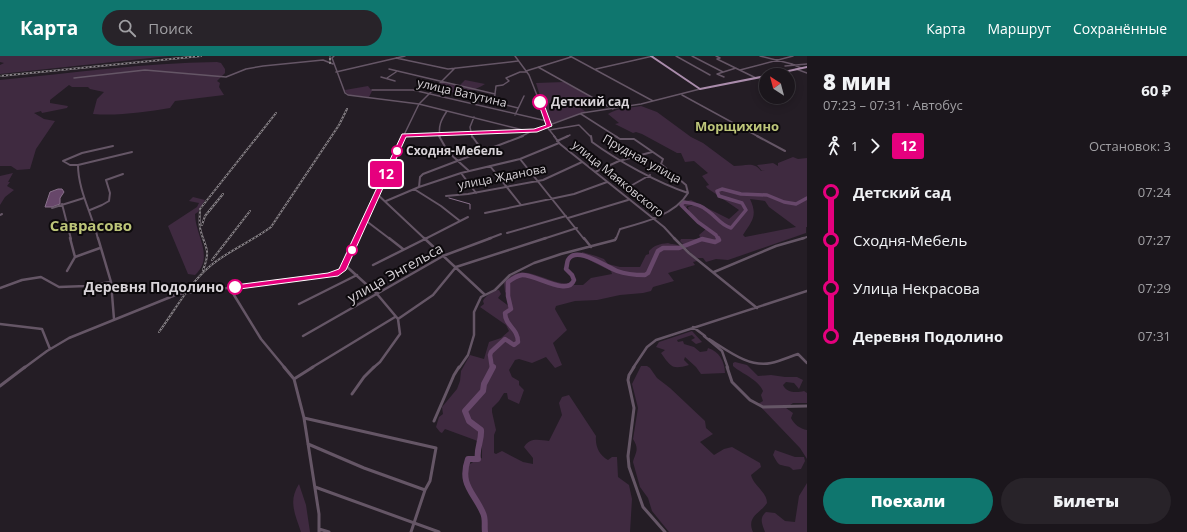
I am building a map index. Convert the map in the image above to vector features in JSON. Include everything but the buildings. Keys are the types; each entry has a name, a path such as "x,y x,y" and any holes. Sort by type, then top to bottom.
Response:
{"main road":[{"path":"652,56 700,89 759,77"},
{"path":"796,69 807,67"}],"street":[{"path":"334,56 332,58 336,72 345,93 350,96 419,104 530,132"},
{"path":"336,72 404,56"},
{"name":"улица Маяковского","path":"515,56 526,72 547,121 549,130 558,142 673,234 685,249 757,308"},
{"path":"518,108 494,102 496,86 506,84 509,82 506,78 520,72 526,72 577,56"},
{"path":"595,70 652,56"},
{"path":"676,56 710,75"},
{"path":"692,56 723,72"},
{"path":"716,56 720,58 718,59 756,78"},
{"path":"760,56 796,65 801,68"},
{"path":"740,70 793,56"},
{"path":"571,57 653,102"},
{"path":"396,58 448,69 518,61"},
{"path":"74,78 146,70 222,78 232,76 250,68 263,66 323,60 333,64"},
{"path":"785,66 807,64"},
{"path":"538,67 613,109"},
{"path":"0,386 50,349 69,338 178,294 336,274 342,270 419,104 455,68"},
{"path":"724,77 717,74 736,68"},
{"path":"389,69 396,72 494,94"},
{"path":"796,69 807,73"},
{"path":"386,78 396,72"},
{"path":"381,77 395,81"},
{"path":"418,187 420,177 423,174 530,132 581,114 653,102 700,89"},
{"name":"улица Ватутина","path":"372,90 413,90 515,115 547,121"},
{"path":"681,94 785,151"},
{"path":"515,115 524,96"},
{"path":"447,111 439,124 439,135 445,149 469,171"},
{"path":"434,420 454,375 468,355 474,335 474,312 479,299 484,294 495,290 511,275 564,253 615,240 620,229 652,218 674,207 688,194 686,185 661,164 663,159 634,139 620,139 581,114"},
{"path":"474,117 470,123 470,134 475,143 484,150"},
{"name":"Прудная улица","path":"549,130 579,125 591,134 592,142 673,188 688,194"},
{"path":"405,135 530,132"},
{"path":"386,201 418,187 461,173 520,159 570,135"},
{"path":"113,146 82,153 63,161 70,165 78,165 132,152"},
{"path":"595,172 622,160 653,152"},
{"path":"520,159 591,247"},
{"name":"улица Жданова","path":"446,196 476,193 538,181 561,173 582,162"},
{"path":"78,165 78,179 94,221 100,248 111,282 114,319"},
{"path":"490,166 521,205"},
{"path":"461,173 476,193"},
{"path":"90,210 107,204 112,194 106,180 123,174"},
{"path":"627,188 650,174"},
{"path":"485,213 574,194 607,182"},
{"path":"414,189 441,206 448,214 460,221"},
{"path":"377,194 484,294"},
{"path":"52,208 84,198"},
{"path":"507,233 629,200"},
{"path":"62,204 76,257"},
{"path":"372,265 468,217"},
{"path":"365,220 403,249"},
{"path":"398,320 433,295 456,267 577,228"},
{"name":"улица Энгельса","path":"303,336 443,256 501,234"},
{"path":"714,272 776,246 807,237"},
{"path":"67,271 76,257 100,248"},
{"path":"345,265 357,274 377,294 398,320 400,334 380,362 364,377 352,394"},
{"path":"299,304 357,274"},
{"path":"0,288 22,280 42,277 59,287 86,286 111,282"},
{"path":"234,288 232,291 234,295 262,339 294,380 304,418 319,514 319,530 329,532"},
{"path":"665,532 643,507 629,467 628,456 634,408 628,378 651,343 672,333 693,326 757,308 807,291"},
{"path":"294,380 395,317"},
{"path":"0,324 42,329 50,349"},
{"path":"693,326 722,351 732,382 750,400 763,407 807,406"},
{"path":"704,336 748,362 766,364 798,354 807,363"},
{"path":"304,418 436,448 430,481 425,490 411,532"},
{"path":"308,444 364,468 425,490"},
{"path":"315,487 439,532"}],"shaded area":[{"path":"0,56 169,56 0,74 0,65 4,63 0,62"},
{"path":"221,63 225,69 225,73 217,81 220,83 219,87 224,95 175,101 170,108 122,114 93,114 97,99 104,92 90,89 88,87 72,87 69,85 50,100 50,103 68,106 67,108 34,113 44,119 55,121 36,149 30,169 17,170 11,166 0,166 0,80 135,66"},
{"path":"465,80 485,84 479,88 467,92 455,93 436,89 442,82 459,86"},
{"path":"564,82 594,99 577,100 575,104 586,112 549,124 536,83"},
{"path":"368,86 372,91 369,97 350,95 346,93 345,90"},
{"path":"641,106 657,112 734,166 752,165 762,171 757,165 773,163 778,166 778,163 793,157 798,159 807,158 806,233 728,260 716,259 706,262 703,258 695,257 680,241 681,239 701,239 699,235 706,229 705,226 689,212 688,207 694,205 687,206 686,208 681,207 682,202 691,200 729,219 739,210 707,188 706,186 709,185 702,176 708,173 694,161 685,162 681,153 677,153 642,134 636,132 633,133 615,124 619,123 608,114 619,109","holes":["750,199 765,201 769,207 796,227 745,237 743,235 754,214"]},
{"path":"13,173 7,186 14,190 5,197 0,205 0,176"},
{"path":"62,189 64,192 60,198 60,204 52,207 45,207 50,192"},
{"path":"193,197 205,200 198,212 195,214 204,253 201,268 195,275 188,274 168,226 197,207 199,203 189,201"},
{"path":"668,243 681,247 697,261 693,262 695,265 668,273 674,281 653,287 651,291 597,300 575,301 556,306 555,309 567,330 553,343 562,365 555,368 546,357 532,363 519,359 515,360 509,370 512,377 519,381 519,385 524,390 519,404 508,399 507,393 504,393 492,408 496,430 494,435 494,453 496,454 502,451 523,462 533,464 533,458 524,447 532,440 549,441 562,415 559,403 562,397 569,395 596,436 596,443 600,453 608,460 612,457 617,457 618,477 629,485 632,499 630,532 483,532 482,527 486,519 465,475 466,468 470,464 482,458 482,444 445,429 442,433 436,427 439,417 443,414 442,407 457,389 461,371 470,355 484,359 489,342 501,338 509,331 506,325 480,307 484,304 484,299 492,292 499,290 501,294 498,298 510,307 510,299 505,292 504,283 511,276 519,273 527,273 560,283 568,283 569,285 583,285 591,278 612,274 611,271 581,256 582,252 604,259 608,264 620,267 640,267 651,249 657,245"},
{"path":"692,331 702,342 696,344 691,340 695,338 692,335 677,340 678,342 683,341 684,344 694,347 700,352 707,351 708,348 712,349 723,361 725,373 701,374 685,357 684,360 689,365 679,367 672,366 661,353 665,350 656,347 659,342"},
{"path":"735,362 747,365 758,376 771,375 797,377 803,380 799,389 794,383 786,382 783,385 784,388 789,391 804,391 807,393 807,403 793,403 786,408 793,413 791,418 796,424 802,429 807,430 807,459 800,448 758,404 763,401 761,395 763,391 761,387 754,380 733,366 733,363"},
{"path":"641,366 647,366 650,368 657,378 670,388 705,421 706,428 713,434 700,442 714,455 724,449 732,447 760,463 761,467 751,475 754,482 765,495 767,503 755,515 751,522 753,532 669,532 652,511 648,498 640,487 633,462 636,446 633,439 638,408 632,384"},
{"path":"775,450 795,457 804,457 805,461 801,469 793,470 792,468 783,466 777,462 773,455"},
{"path":"807,483 807,532 765,532 762,524 762,517 766,512 775,513 785,521 795,522 799,496"},
{"path":"299,484 306,505 310,532 301,532 295,513 293,502"}],"waterway":[{"path":"718,239 716,235 698,222 681,205 684,202 700,206 711,213 721,223 731,228 746,210 742,203 719,196 717,191 722,189 741,194 767,195 784,202 796,204 807,198"},
{"path":"449,198 470,204 470,209"},
{"path":"492,368 491,352 505,339 514,345 518,342 516,333 507,321 505,313 511,309 508,296 508,282 514,278 522,275 558,286 571,285 574,280 572,275 566,269 567,262 572,256 577,255 591,258 620,272 645,275 648,273 658,251 663,248 679,248 702,239 715,242 719,240 718,238"},
{"path":"485,532 484,515 466,482 465,475 468,459 478,459 481,430 469,421 465,411 483,391 484,384 493,367"}],"railway":[{"path":"0,76 201,56"},
{"path":"330,56 330,63"},
{"path":"159,332 195,281 209,267 223,256 271,227 339,125 347,109"},
{"path":"203,270 206,263 207,252 200,228 200,209 276,113"},
{"path":"202,225 205,216 223,194"},
{"path":"212,260 250,211"}],"bus line":[{"name":"12","path":"235,287 328,276 339,273 349,256 404,135 535,131 549,126 540,102"}],"place":[{"name":"Детский сад","path":"540,102"},
{"name":"Сходня-Мебель","path":"397,151"},
{"name":"Деревня Подолино","path":"235,287"}],"district":[{"name":"Морщихино","path":"737,126"},
{"name":"Саврасово","path":"91,226"}]}
